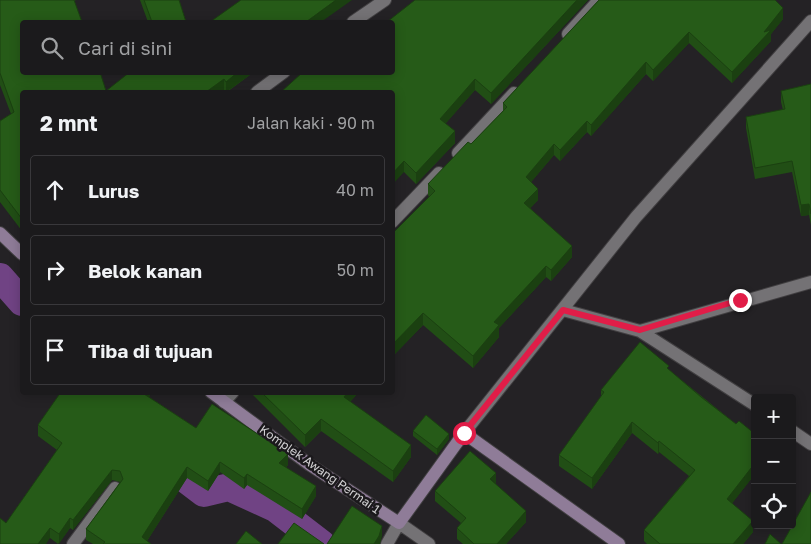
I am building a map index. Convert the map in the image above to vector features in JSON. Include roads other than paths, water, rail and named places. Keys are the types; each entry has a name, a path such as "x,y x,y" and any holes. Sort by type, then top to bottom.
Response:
{"street":[{"path":"356,20 385,0"},
{"path":"559,44 599,0"},
{"path":"386,544 464,433 636,217 811,20"},
{"path":"260,90 280,75"},
{"path":"395,219 526,80"},
{"path":"0,233 20,252"},
{"path":"640,330 811,282"},
{"path":"563,310 640,330 751,402"},
{"name":"Komplek Awang Permai 1","path":"228,397 310,465 429,544"},
{"path":"464,433 619,544"},
{"path":"796,434 811,444"},
{"path":"73,544 115,488"}],"waterway":[{"path":"0,277 20,300"},
{"path":"154,460 179,474 204,493 229,487 275,508 322,544"}]}
